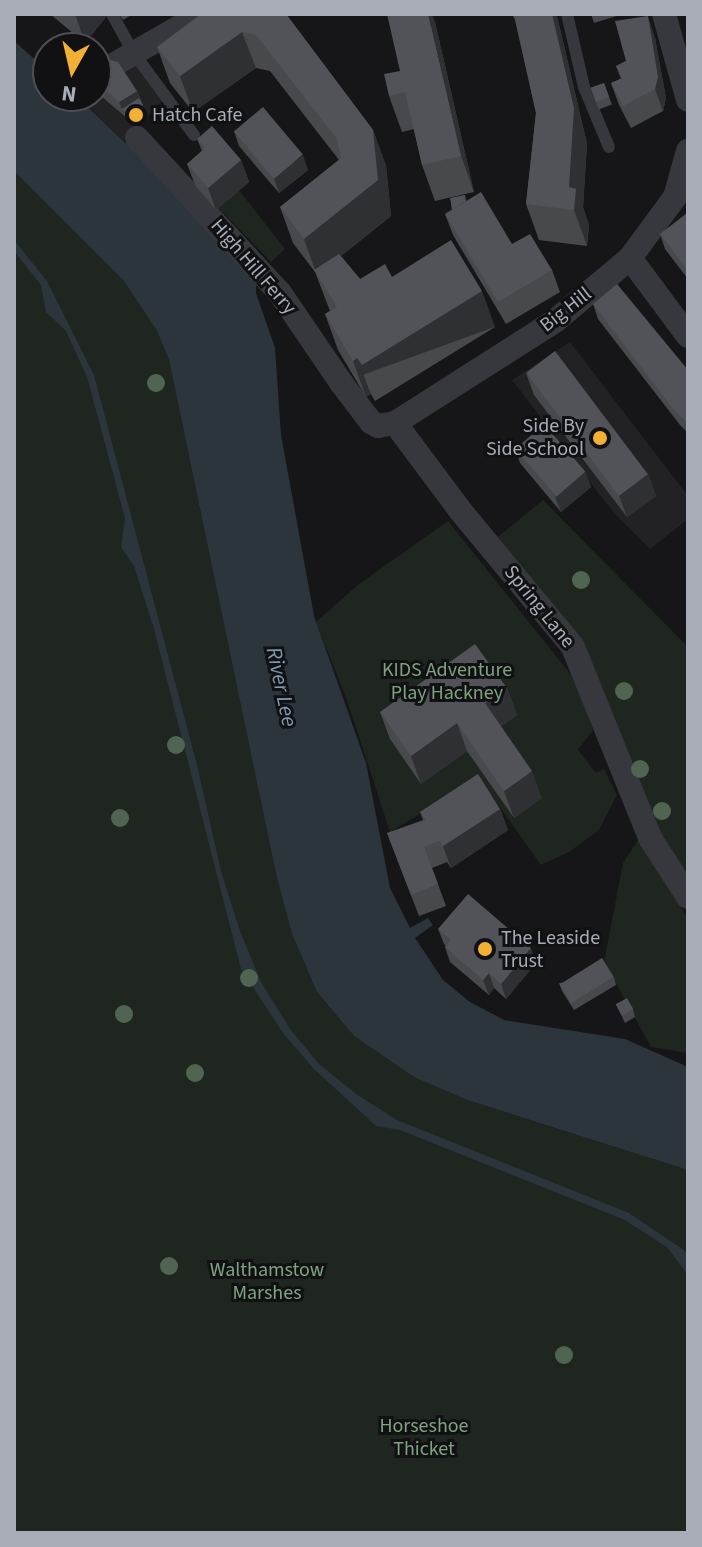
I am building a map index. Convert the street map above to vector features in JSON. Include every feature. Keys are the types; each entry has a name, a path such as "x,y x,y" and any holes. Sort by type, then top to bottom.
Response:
{"street":[{"path":"112,65 202,14"},
{"path":"664,14 688,91"},
{"name":"High Hill Ferry","path":"137,138 280,293 371,422 378,426 395,423"},
{"name":"Big Hill","path":"395,423 555,321 630,258 675,197 688,151"},
{"path":"630,258 688,336"},
{"name":"Spring Lane","path":"395,423 459,509 573,647 650,838 688,897"}],"lane":[{"path":"112,14 133,52 194,135"},
{"path":"567,14 584,87 609,147"}],"shaded area":[{"path":"135,64 162,101 124,141 94,112 112,112 112,77"},
{"name":"Side By Side School","path":"570,342 688,496 688,519 650,549 613,512 512,380"}],"green space":[{"name":"Walthamstow Marshes","path":"14,171 124,281 157,331 169,360 276,874 292,934 317,992 354,1036 414,1077 467,1100 688,1170 688,1533 14,1533"},
{"path":"239,190 285,249 271,262 218,207"},
{"path":"543,500 688,647 688,884 656,830 620,746 494,540"},
{"name":"KIDS Adventure Play Hackney","path":"448,521 576,681 593,730 578,750 596,773 604,769 617,795 599,830 569,852 541,865 479,778 390,832 348,703 316,622 359,584"},
{"path":"640,837 688,919 688,1053 651,1047 604,962 623,863"}],"water":[{"name":"River Lee","path":"14,41 32,57 32,112 93,112 171,186 256,279 256,293 275,348 281,435 314,616 366,763 390,888 410,928 428,918 433,925 415,938 443,980 470,1002 504,1020 625,1039 688,1067 688,1170 467,1100 414,1077 354,1036 317,992 292,934 276,874 169,360 157,331 124,281 14,171"},
{"path":"14,240 47,281 94,375 198,769 221,871 240,931 261,982 290,1029 319,1064 356,1094 397,1120 629,1213 688,1253 688,1275 668,1248 625,1220 400,1130 376,1126 314,1069 283,1033 241,969 154,629 134,566 121,547 125,518 87,377 66,331 46,312 41,285 14,251"}],"building":[{"path":"201,14 286,14 373,130 378,180 304,239 280,207 341,158 337,139 256,35 242,32 180,76 157,47"},
{"path":"387,14 428,14 461,156 422,165 405,92 389,96 384,74 400,71"},
{"path":"514,14 552,14 574,108 569,187 576,189 574,210 526,204 536,113"},
{"path":"648,16 658,77 655,89 623,106 611,83 622,78 616,66 626,61 615,21"},
{"path":"112,60 118,62 137,91 119,102 112,96"},
{"path":"604,83 609,97 596,102 591,88"},
{"path":"139,98 143,105 132,118 122,109"},
{"path":"263,107 303,154 274,179 234,131"},
{"path":"212,126 241,160 208,188 187,164 205,148 197,139"},
{"path":"481,192 512,244 530,234 552,270 498,302 445,214"},
{"path":"465,195 466,201 452,210 450,198"},
{"path":"688,214 688,271 660,234"},
{"path":"451,240 482,291 362,365 357,358 353,361 325,314 337,307 314,270 339,254 360,279 385,264 392,277"},
{"path":"617,284 688,370 688,423 674,410 593,304"},
{"path":"555,351 648,474 619,496 526,373"},
{"path":"544,424 585,472 557,496 515,449"},
{"path":"475,644 507,688 485,703 532,771 504,791 457,723 411,756 380,712"},
{"path":"478,774 500,809 443,846 439,841 424,847 438,884 411,895 387,833 426,820 420,812"},
{"name":"The Leaside Trust","path":"468,894 531,948 501,984 489,973 483,980 445,947 451,940 438,929"},
{"path":"602,958 614,977 571,1003 560,984"},
{"path":"627,998 633,1009 622,1016 616,1004"}],"place":[{"name":"Hatch Cafe","path":"136,115"},
{"name":"Side By Side School","path":"600,438"},
{"name":"The Leaside Trust","path":"485,949"}],"park label":[{"name":"Horseshoe Thicket","path":"424,1438"}]}
